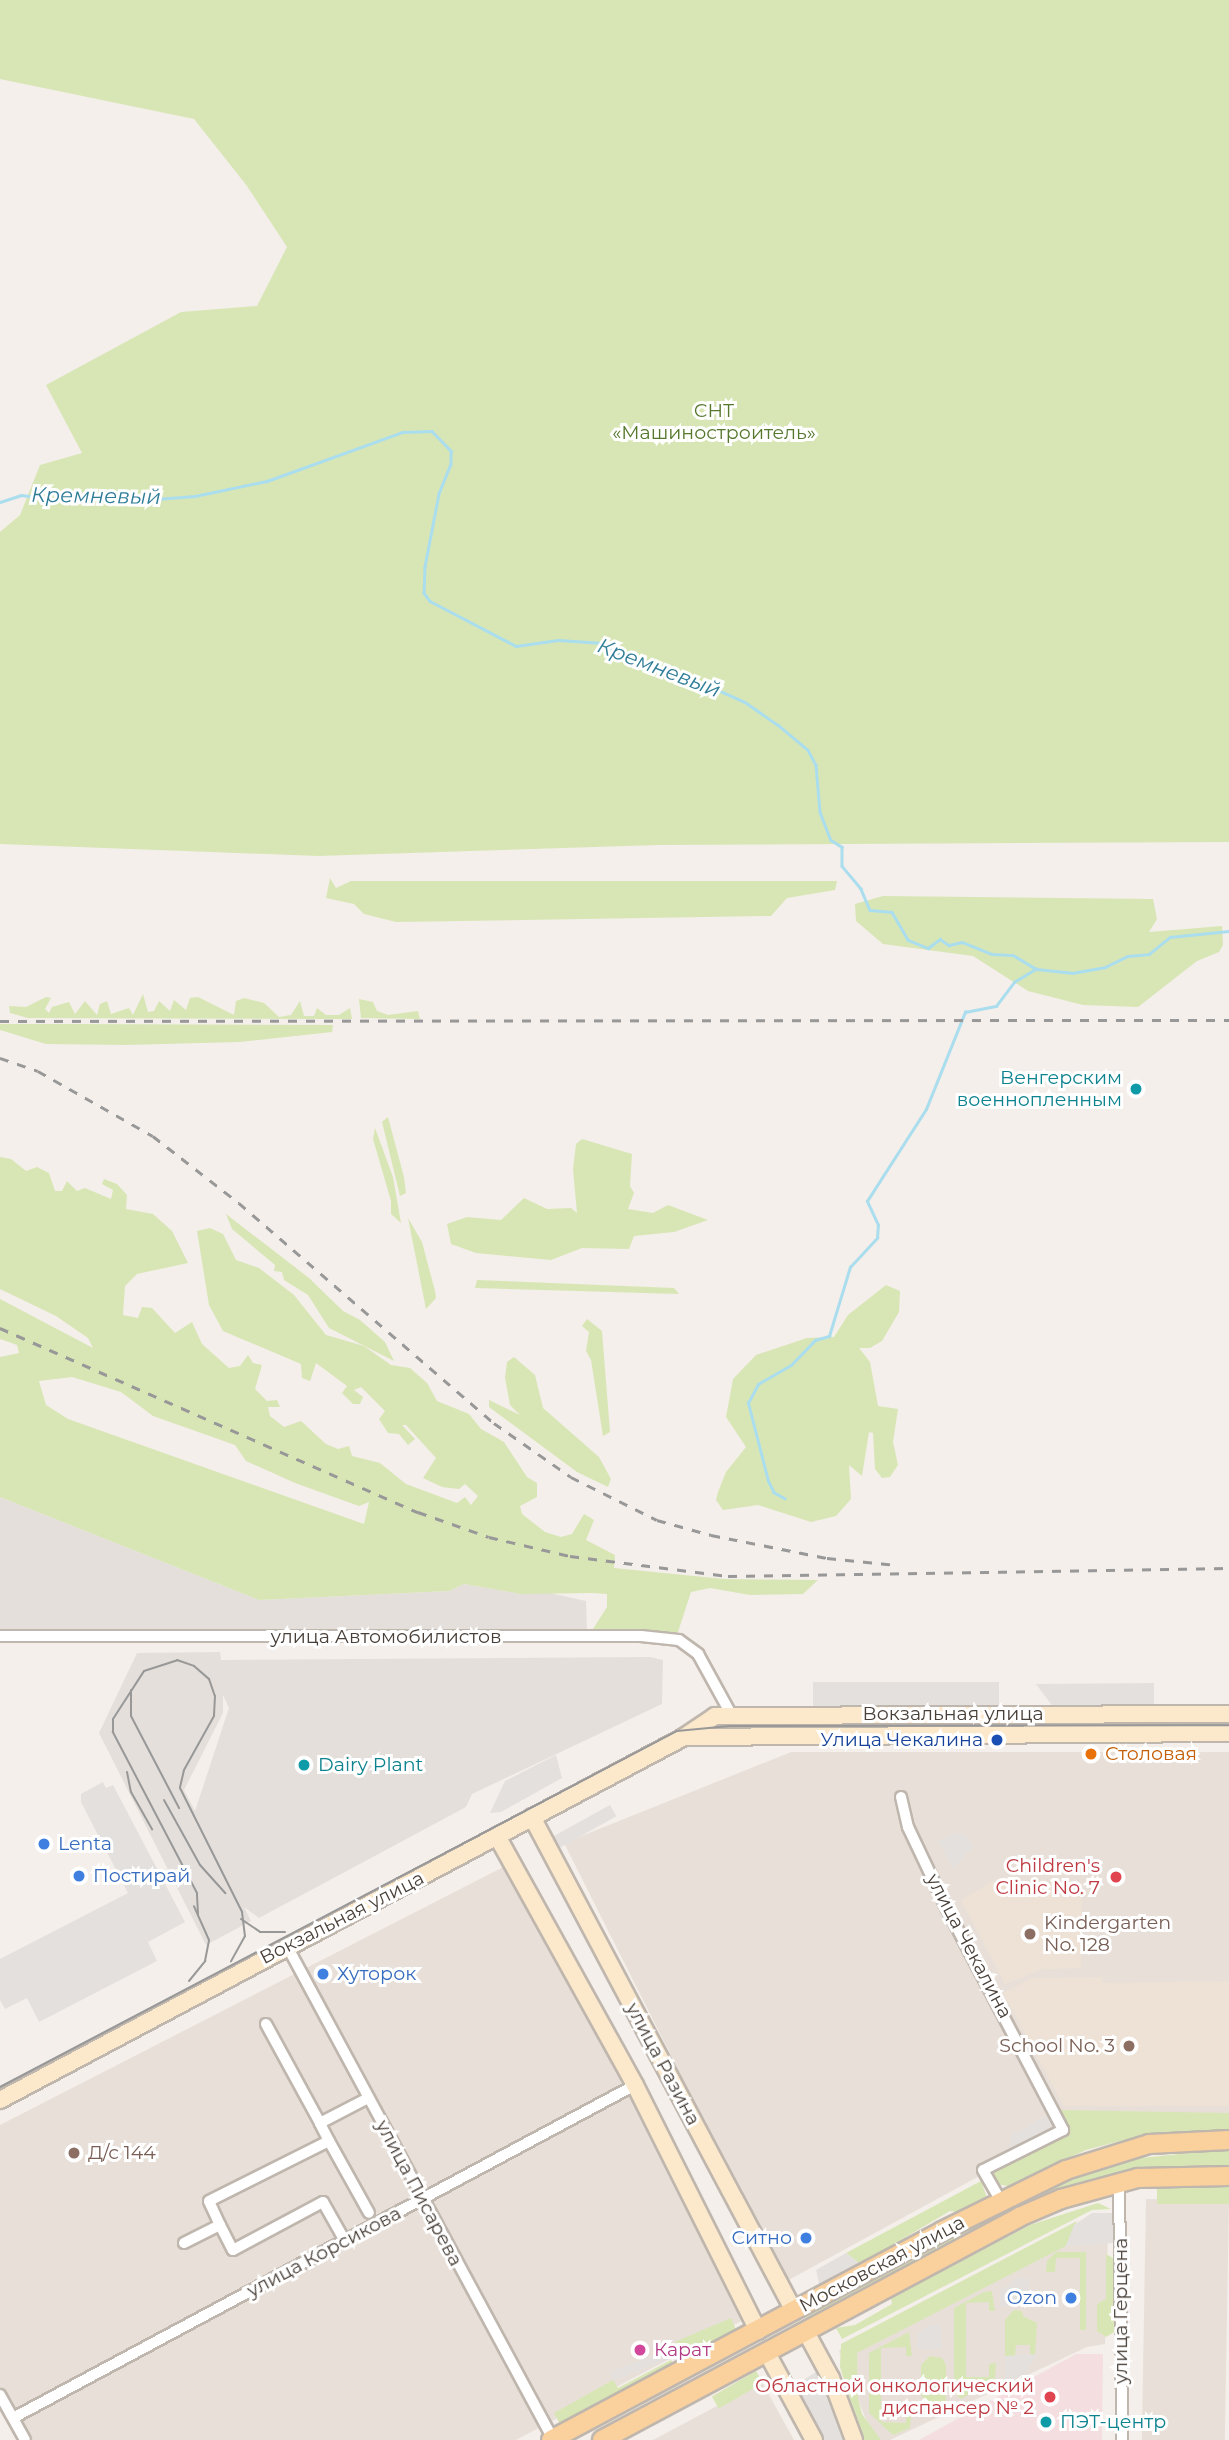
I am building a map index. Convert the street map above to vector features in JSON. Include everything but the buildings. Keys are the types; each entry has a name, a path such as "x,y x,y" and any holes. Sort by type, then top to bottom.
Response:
{"main road":[{"name":"Вокзальная улица","path":"0,2100 684,1737 706,1719 731,1714 1229,1714"},
{"name":"Вокзальная улица","path":"684,1737 1229,1733"},
{"name":"улица Разина","path":"533,1817 794,2311"},
{"name":"улица Разина","path":"497,1836 635,2085 758,2331"},
{"name":"Московская улица","path":"552,2440 1001,2201 1123,2150 1174,2141 1229,2140"},
{"name":"Московская улица","path":"602,2440 1019,2217 1119,2181 1229,2176"},
{"path":"794,2311 831,2378 854,2440"},
{"path":"758,2331 814,2440"}],"street":[{"name":"улица Автомобилистов","path":"0,1636 653,1637 678,1640 698,1654 731,1714"},
{"name":"улица Чекалина","path":"901,1797 908,1827 946,1907 1063,2130 984,2170 1001,2201"},
{"name":"улица Писарева","path":"286,1946 552,2440"},
{"path":"266,2024 369,2213"},
{"name":"улица Корсикова","path":"13,2418 635,2085"},
{"path":"320,2123 368,2098"},
{"path":"329,2141 209,2201 233,2250 323,2202 345,2241"},
{"name":"улица Герцена","path":"1119,2181 1122,2440"},
{"path":"184,2243 220,2225"},
{"path":"0,2395 25,2440"}],"shaded area":[{"path":"0,1497 259,1600 449,1591 464,1584 521,1594 536,1590 586,1601 587,1632 0,1631"},
{"path":"220,1652 221,1660 650,1657 663,1660 662,1704 472,1794 466,1807 259,1918 244,1907 251,1921 206,1945 99,1733 137,1653","holes":["223,1695 229,1708 195,1811 184,1790 223,1713"]},
{"path":"813,1682 999,1682 999,1708 813,1708"},
{"path":"1154,1683 1154,1708 1054,1708 1036,1684"},
{"path":"791,1752 1229,1752 1229,2118 1082,2120 785,2282 564,1843"},
{"path":"556,1755 562,1778 501,1812 490,1813 505,1781"},
{"path":"103,1782 106,1788 113,1785 185,1922 148,1942 157,1961 39,2022 27,1998 5,2009 0,2000 0,1959 128,1893 81,1802 81,1794"},
{"path":"610,1805 616,1816 560,1847 554,1836"},
{"path":"955,1833 965,1834 973,1846 954,1869 938,1841"},
{"path":"511,1863 749,2317 516,2440 24,2440 0,2390 0,2125"},
{"name":"Kindergarten No. 128","path":"993,1881 1082,1884 1081,1968 1043,1969 1005,1984 961,1900"},
{"name":"School No. 3","path":"1102,1977 1103,1983 1229,1981 1229,2106 1064,2106 1003,1993 1032,1978"},
{"path":"1052,2113 1058,2125 1009,2150 1011,2136"},
{"path":"1146,2199 1229,2200 1225,2440 1142,2440"},
{"path":"1092,2213 1115,2213 1113,2243 1066,2246 1074,2225"},
{"path":"1086,2223 1108,2230 1105,2344 1087,2347 890,2440 874,2440 839,2351"},
{"path":"846,2253 860,2264 820,2287 816,2270"},
{"path":"1017,2279 1029,2279 1029,2305 1000,2306 1000,2291"},
{"path":"931,2325 941,2325 942,2349 918,2349 918,2334"},
{"path":"678,2346 681,2354 613,2381 610,2372"},
{"path":"1037,2354 1026,2374 1005,2383 1005,2356"},
{"name":"Областной онкологический диспансер № 2","path":"1076,2354 1103,2354 1102,2440 919,2440"},
{"path":"819,2370 848,2440 821,2440 794,2386"},
{"path":"762,2382 794,2440 653,2440"}],"green space":[{"name":"СНТ «Машиностроитель»","path":"0,0 1229,0 1229,842 658,845 318,856 0,844 0,532 20,515 40,465 82,453 46,385 181,312 257,306 287,247 247,186 194,119 0,79"},
{"path":"330,878 336,888 351,881 837,881 835,890 787,898 771,916 396,922 364,914 354,904 326,898"},
{"path":"883,896 1153,899 1157,919 1149,932 1222,926 1223,945 1219,952 1197,961 1138,1007 1083,1005 1028,991 973,956 883,944 856,921 855,904"},
{"path":"143,994 148,1012 154,1011 159,1001 170,1011 174,1000 186,1010 190,998 198,997 234,1015 236,1001 244,998 264,1003 279,1017 291,1015 300,1001 304,1016 314,1016 317,1008 326,1015 339,1015 350,1008 352,1019 28,1018 10,1013 9,1006 26,1007 46,997 51,998 45,1009 49,1013 52,1007 69,1002 75,1014 85,1001 97,1015 100,1004 107,1001 111,1014 129,1008 133,1015"},
{"path":"359,999 373,1002 377,1011 388,1015 418,1011 420,1019 361,1018"},
{"path":"0,1024 333,1025 332,1032 239,1042 126,1045 46,1044 0,1030"},
{"path":"388,1117 404,1177 406,1193 400,1196 382,1122"},
{"path":"375,1128 393,1177 401,1223 391,1214 391,1201 373,1139"},
{"path":"582,1139 632,1154 630,1186 634,1193 628,1209 653,1213 668,1205 708,1220 674,1232 634,1236 629,1249 582,1248 551,1260 476,1253 451,1244 447,1224 467,1217 501,1220 524,1198 547,1209 571,1208 577,1213 573,1169 576,1144"},
{"path":"0,1157 11,1159 26,1171 37,1167 49,1173 55,1191 62,1191 67,1181 77,1191 85,1188 111,1199 113,1190 102,1184 104,1179 117,1184 127,1195 126,1209 153,1214 172,1231 188,1263 137,1274 125,1286 123,1315 138,1318 142,1307 152,1308 175,1333 192,1322 202,1344 229,1368 240,1366 248,1355 253,1363 262,1365 255,1389 267,1401 277,1400 280,1407 268,1407 270,1416 284,1427 301,1421 326,1444 338,1449 349,1446 352,1456 380,1463 406,1484 457,1503 465,1497 471,1505 478,1496 465,1484 459,1489 442,1487 423,1478 436,1458 406,1425 402,1425 415,1439 408,1445 399,1434 388,1433 379,1419 385,1411 361,1387 354,1390 363,1397 360,1404 353,1404 342,1393 347,1386 316,1363 310,1381 302,1378 301,1364 223,1331 209,1305 197,1231 210,1228 223,1234 236,1260 259,1268 294,1295 326,1335 364,1346 391,1365 410,1368 427,1383 437,1401 469,1414 481,1429 504,1442 527,1477 537,1483 537,1497 520,1506 522,1514 545,1532 561,1537 572,1534 584,1514 594,1520 586,1540 615,1555 614,1568 724,1579 818,1580 803,1594 750,1595 710,1588 691,1592 678,1632 591,1632 607,1607 607,1594 521,1594 464,1584 449,1591 259,1600 0,1497 0,1357 19,1353 17,1345 0,1339 0,1299 93,1348 88,1338 56,1316 0,1289","holes":["72,1377 121,1392 153,1416 235,1445 246,1461 295,1483 359,1506 369,1502 364,1524 68,1419 46,1405 39,1381"]},
{"path":"226,1214 309,1278 343,1311 360,1320 385,1342 394,1361 329,1328 308,1295 284,1280 282,1272 274,1271 275,1265 232,1229"},
{"path":"408,1218 422,1242 435,1291 436,1298 426,1309"},
{"path":"477,1280 674,1288 679,1294 475,1288"},
{"path":"886,1285 900,1291 899,1312 882,1341 870,1348 859,1348 870,1362 878,1406 898,1409 893,1442 898,1465 890,1477 882,1478 875,1469 873,1433 869,1432 862,1476 849,1465 851,1499 836,1516 811,1522 758,1505 723,1510 716,1500 718,1492 726,1472 746,1447 726,1417 733,1379 756,1355 807,1338 834,1337 848,1315"},
{"path":"587,1319 602,1331 610,1432 603,1436 591,1360 586,1351 589,1332 582,1326"},
{"path":"514,1357 535,1375 543,1408 599,1457 611,1479 608,1487 577,1472 489,1407 489,1400 520,1415 510,1405 505,1378 507,1362"},
{"path":"1060,2110 1229,2113 1229,2131 1151,2133 1086,2150 1008,2186 996,2184 993,2172 1069,2131"},
{"path":"1229,2149 1229,2169 1115,2177 805,2318 805,2313 1075,2175 1121,2160"},
{"path":"981,2181 987,2198 960,2212 950,2211 860,2264 846,2253"},
{"path":"1157,2185 1229,2185 1229,2204 1157,2204"},
{"path":"1098,2203 1111,2209 1092,2210 842,2339 836,2328 855,2325 892,2304 891,2298 1030,2225"},
{"path":"1077,2221 1066,2246 857,2353 858,2398 862,2414 881,2440 863,2440 840,2367 841,2344"},
{"path":"1056,2252 1086,2252 1086,2330 1080,2330 1080,2258 1056,2258 1055,2272 1046,2272 1047,2261"},
{"path":"1106,2254 1116,2260 1116,2331 1106,2337 1097,2331 1097,2304 1106,2299"},
{"path":"992,2291 995,2311 989,2311 989,2302 966,2303 966,2377 989,2377 989,2364 996,2363 995,2378 961,2399 954,2392 954,2308 984,2292"},
{"path":"1014,2310 1022,2311 1023,2316 1037,2323 1035,2356 1030,2356 1030,2345 1016,2345 1015,2356 1005,2356 1005,2320"},
{"path":"731,2318 737,2332 682,2355 676,2341"},
{"path":"909,2332 912,2356 906,2356 906,2347 881,2348 881,2422 906,2423 906,2403 912,2403 910,2428 893,2435 869,2413 869,2353"},
{"path":"930,2356 942,2358 946,2365 946,2404 931,2415 921,2394 921,2365"},
{"path":"671,2360 674,2365 561,2426 554,2413 613,2380 618,2388"},
{"path":"756,2371 763,2383 719,2409 712,2396"}],"waterway":[{"name":"Кремневый","path":"0,502 21,495 47,498 54,492 143,500 195,496 267,481 402,432 432,431 451,451 451,464 439,494 425,567 424,593 430,601 516,646 558,640 603,643 639,665 709,686 745,702 777,724 808,750 816,765 820,812 831,840 842,847 842,866 861,889 870,910 892,912 908,940 928,948 940,939 949,945 962,942 992,954 1013,955 1036,969 1072,973 1105,967 1128,956 1149,954 1170,937 1229,931"},
{"path":"785,1499 774,1493 768,1481 748,1403 758,1384 791,1365 815,1340 829,1336 850,1267 877,1238 878,1225 867,1201 926,1109 965,1012 996,1006 1014,982 1036,969"}],"tram line":[{"path":"198,1914 197,1893 113,1732 113,1719 144,1671 177,1660 194,1666 209,1679 215,1696 214,1716 184,1770 180,1788 242,1912 245,1936 231,1961"},
{"path":"131,1690 131,1716 179,1808"},
{"path":"0,2087 677,1731 730,1726 1229,1725"},
{"path":"127,1772 131,1792 152,1829"},
{"path":"164,1800 200,1865 225,1893"},
{"path":"189,1981 205,1961 209,1940 194,1906"},
{"path":"241,1919 260,1932 285,1932"}],"railway":[{"path":"0,1021 1229,1020"},
{"path":"0,1058 38,1071 153,1136 239,1203 494,1423 571,1477 657,1520 711,1535 827,1558 897,1565"},
{"path":"0,1328 418,1512 489,1537 570,1556 728,1576 1229,1568"}],"place":[{"name":"Венгерским военнопленным","path":"1136,1089"},
{"name":"Улица Чекалина","path":"997,1740"},
{"name":"Столовая","path":"1091,1754"},
{"name":"Dairy Plant","path":"304,1765"},
{"name":"Lenta","path":"44,1844"},
{"name":"Постирай","path":"79,1876"},
{"name":"Children's Clinic No. 7","path":"1116,1877"},
{"name":"Kindergarten No. 128","path":"1030,1934"},
{"name":"Хуторок","path":"323,1974"},
{"name":"School No. 3","path":"1129,2046"},
{"name":"Д/с 144","path":"74,2153"},
{"name":"Ситно","path":"806,2238"},
{"name":"Ozon","path":"1071,2298"},
{"name":"Карат","path":"640,2350"},
{"name":"Областной онкологический диспансер № 2","path":"1050,2397"},
{"name":"ПЭТ-центр","path":"1046,2422"}]}
